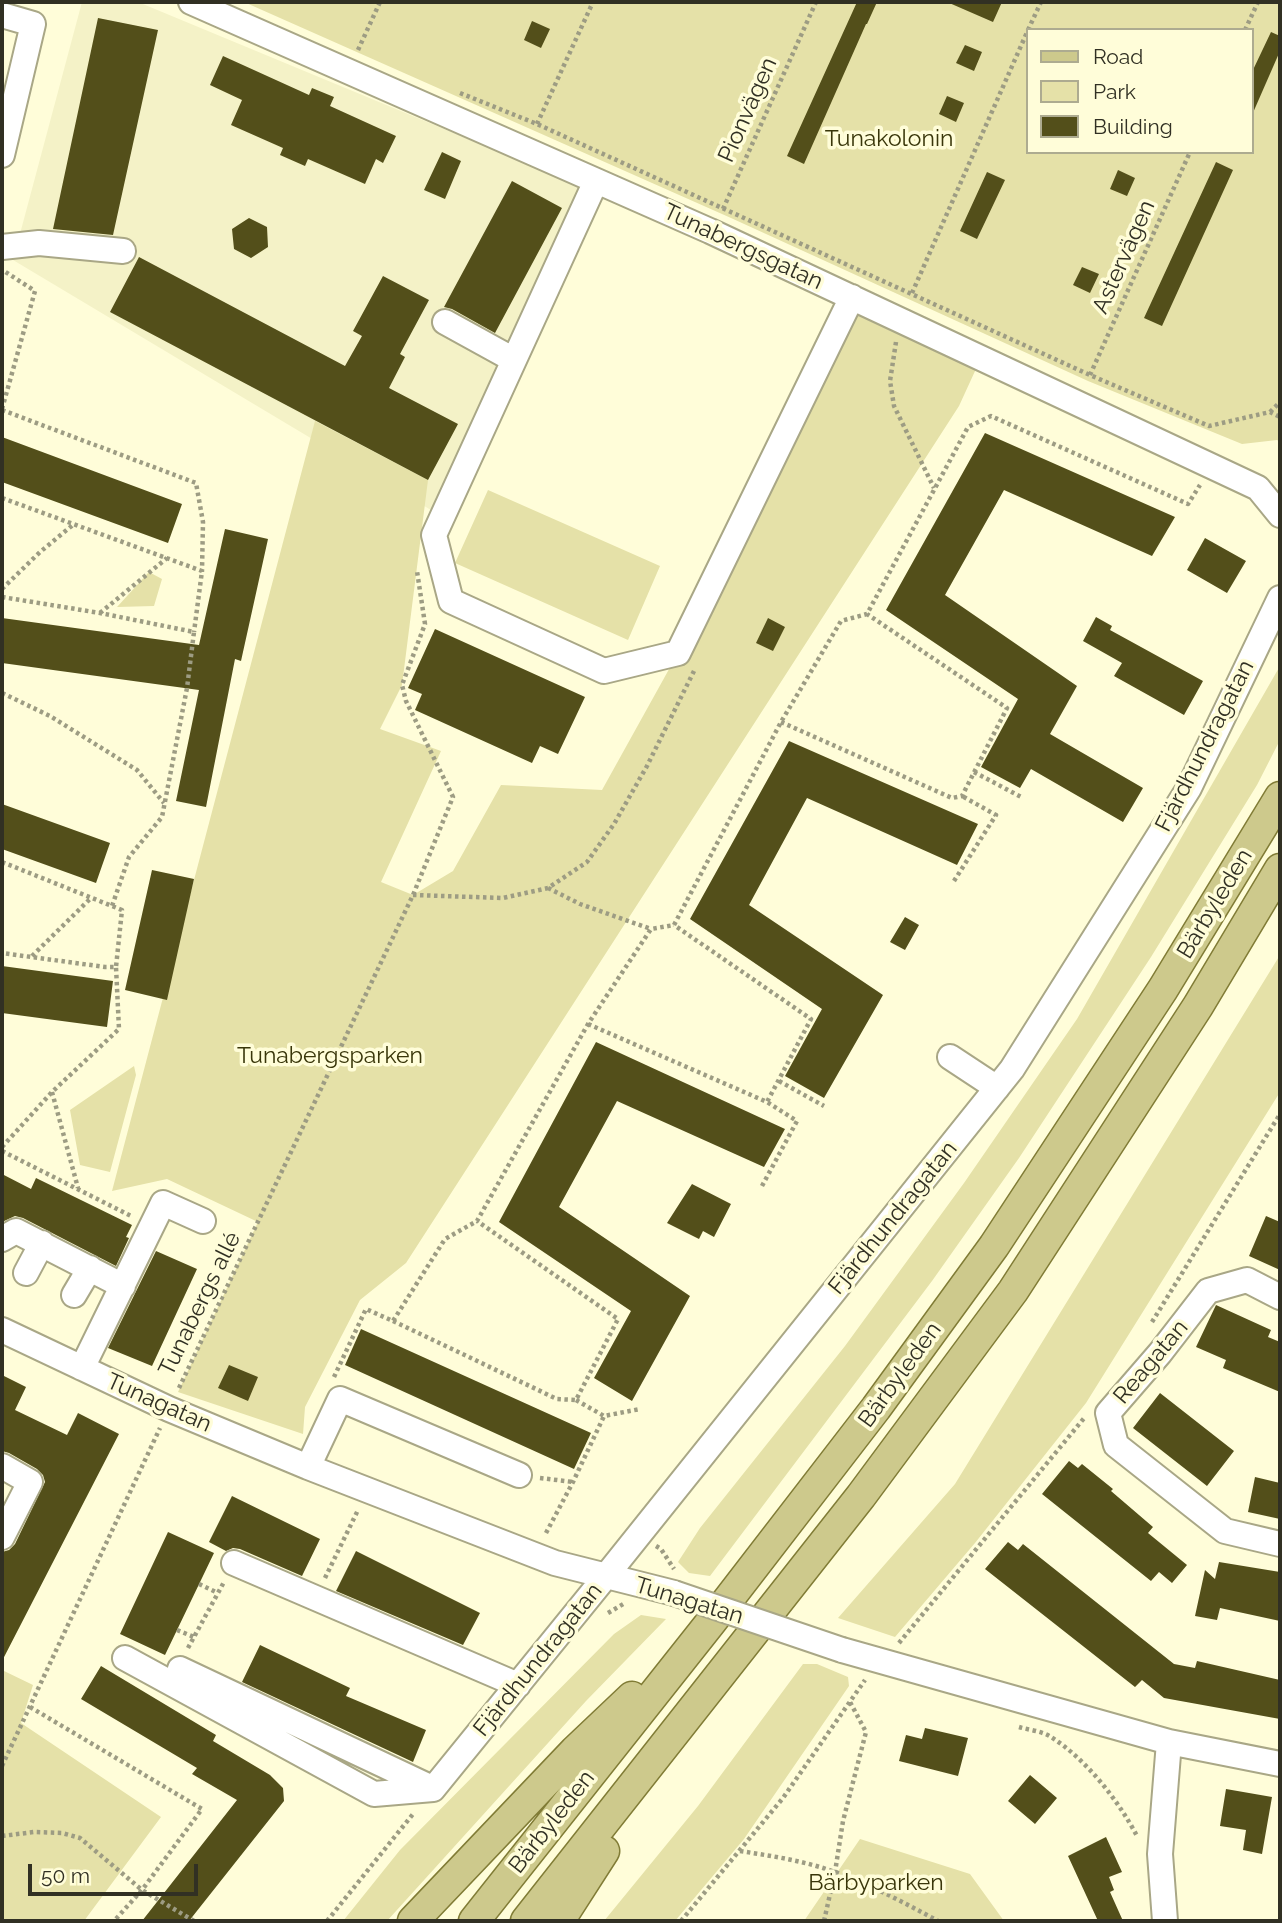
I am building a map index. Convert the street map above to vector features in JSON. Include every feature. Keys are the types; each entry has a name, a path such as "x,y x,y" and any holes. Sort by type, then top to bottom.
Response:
{"main road":[{"name":"Bärbyleden","path":"474,1921 711,1622 876,1408 994,1246 1163,989 1280,796"},
{"name":"Bärbyleden","path":"526,1921 861,1496 1013,1291 1198,1006 1280,869"},
{"path":"414,1921 575,1751 711,1622"},
{"path":"559,1921 689,1716"}],"street":[{"name":"Tunabergsgatan","path":"191,2 710,231 1212,466 1258,488 1280,515"},
{"path":"2,15 33,24 2,155"},
{"path":"596,181 434,535 451,601 604,671 678,653 852,297"},
{"path":"2,247 39,243 123,251"},
{"path":"445,322 514,360"},
{"name":"Fjärdhundragatan","path":"433,1789 1012,1069 1189,788 1280,598"},
{"path":"950,1057 997,1088"},
{"path":"82,1368 163,1203 203,1221"},
{"path":"2,1239 16,1231 123,1286"},
{"path":"26,1273 42,1243"},
{"path":"74,1295 90,1268"},
{"name":"Reagatan","path":"1280,1297 1247,1280 1208,1291 1160,1353 1108,1413 1116,1445 1225,1531 1280,1544"},
{"name":"Tunagatan","path":"2,1330 169,1409 308,1467 555,1563 674,1593 842,1650 875,1675 1169,1742 1280,1764"},
{"path":"308,1467 340,1399 519,1475"},
{"path":"2,1466 30,1482 2,1537"},
{"path":"234,1563 518,1685"},
{"path":"125,1658 374,1794 433,1789"},
{"path":"174,1666 433,1789"},
{"path":"1166,1921 1160,1854 1169,1742"}],"path":[{"path":"358,50 380,2"},
{"path":"537,124 593,2"},
{"name":"Pionvägen","path":"710,231 724,208 816,2"},
{"path":"1029,28 1041,2"},
{"path":"1246,28 1258,2"},
{"path":"912,293 1026,35"},
{"name":"Astervägen","path":"1090,375 1189,154"},
{"path":"2,269 35,291 2,410 196,483 202,522 202,571 187,688 162,817 129,857 112,906"},
{"path":"887,282 1209,426 1270,412 1280,402"},
{"path":"902,321 898,330 890,381 894,406 934,489"},
{"path":"1270,412 1280,417"},
{"path":"674,925 781,722 841,621 867,614 968,426 991,416 1188,504 1212,466"},
{"path":"2,498 202,571"},
{"path":"2,589 75,523"},
{"name":"Tunabergs allé","path":"2,1766 413,895 453,797 406,701 402,685 425,624 417,570 434,535"},
{"path":"100,613 167,558"},
{"path":"2,597 194,632"},
{"path":"867,614 1007,708 962,796"},
{"path":"2,693 50,716 137,770 164,803"},
{"path":"781,722 952,798 962,796 996,815 954,881"},
{"path":"974,772 1023,798"},
{"path":"2,862 122,910 116,967 119,1029 52,1092 2,1149 144,1222 146,1238"},
{"path":"548,888 580,904 651,929 674,925 811,1019 767,1102"},
{"path":"32,957 92,898"},
{"path":"393,1321 445,1239 477,1222 588,1024 651,929"},
{"path":"2,953 116,967"},
{"path":"588,1024 767,1102 797,1121 762,1186"},
{"path":"778,1081 824,1106"},
{"path":"52,1092 78,1189"},
{"path":"1146,1331 1280,1114"},
{"path":"477,1222 618,1320 576,1400"},
{"path":"340,1399 348,1383 334,1377 366,1309 557,1399 576,1400 604,1416 640,1409"},
{"path":"681,1921 783,1798 850,1702 1092,1409"},
{"path":"546,1533 604,1416"},
{"path":"519,1475 573,1482"},
{"path":"315,1597 360,1506"},
{"path":"174,1666 194,1637 234,1563"},
{"path":"199,1584 218,1593"},
{"path":"177,1630 194,1637"},
{"path":"824,1921 843,1821 866,1732 850,1702"},
{"path":"30,1707 202,1809 142,1890 114,1921"},
{"path":"1013,1725 1049,1735 1082,1763 1124,1812 1138,1837"},
{"path":"327,1921 433,1789"},
{"path":"2,1836 34,1832 62,1833 80,1838 142,1890 194,1921"},
{"path":"740,1851 786,1859 835,1872 938,1921"}],"shaded area":[{"path":"82,2 138,2 584,187 436,513 13,260"}],"green space":[{"name":"Tunakolonin","path":"244,2 1280,2 1280,442 1277,440 1242,444 1088,381 731,218"},
{"name":"Tunabergsparken","path":"852,297 981,358 959,406 406,1263 360,1300 305,1407 303,1434 178,1392 258,1222 167,1179 112,1191 315,421 428,480 402,685 380,729 441,751 381,882 413,895 453,871 501,785 602,790 678,653"},
{"path":"488,490 660,566 628,640 455,563"},
{"path":"149,572 162,579 154,606 117,607"},
{"path":"1280,666 1280,740 1257,785 1151,957 1019,1158 932,1281 710,1576 689,1573 678,1562 700,1528 845,1346 964,1183 1077,1019"},
{"path":"1280,955 1280,1092 1086,1403 975,1543 895,1637 838,1618 955,1484"},
{"path":"134,1066 136,1075 110,1172 80,1165 70,1110"},
{"path":"641,1615 666,1619 586,1701 387,1921 343,1921 400,1850 614,1634"},
{"path":"803,1664 817,1664 848,1677 849,1686 744,1839 675,1921 604,1921 698,1806"},
{"path":"2,1670 33,1685 21,1723 161,1817 84,1921 2,1921"},
{"name":"Bärbyparken","path":"860,1839 970,1874 1004,1921 804,1921"}],"building":[{"path":"857,2 877,2 804,164 787,156"},
{"path":"947,2 1002,2 993,22"},
{"path":"98,18 158,30 113,235 53,229"},
{"path":"532,21 550,29 541,48 524,40"},
{"path":"1271,32 1280,36 1280,51 1254,110 1254,68"},
{"path":"965,45 982,52 974,71 956,63"},
{"path":"223,56 309,95 312,88 334,97 330,106 396,136 383,163 376,159 365,184 308,159 305,166 280,155 283,148 231,125 242,100 210,85"},
{"path":"947,96 964,103 956,122 939,114"},
{"path":"442,152 461,161 445,199 424,190"},
{"path":"1216,162 1233,170 1162,326 1144,318"},
{"path":"1118,170 1135,178 1127,196 1110,189"},
{"path":"987,172 1005,180 977,239 960,231"},
{"path":"512,181 562,208 495,333 444,307"},
{"path":"249,218 267,227 268,247 251,258 234,249 232,229"},
{"path":"139,257 345,366 362,336 353,331 383,276 429,300 400,354 405,357 389,388 458,424 428,480 110,312"},
{"path":"1082,267 1099,274 1090,293 1073,285"},
{"path":"985,433 1175,517 1152,556 1004,490 945,595 1077,686 1050,734 1143,788 1123,822 1031,769 1020,788 981,767 1018,699 886,610"},
{"path":"2,437 182,504 168,543 2,482"},
{"path":"225,529 268,539 241,661 235,659 206,807 176,801 199,690 2,663 2,618 199,645"},
{"path":"1205,538 1246,561 1227,593 1187,570"},
{"path":"1096,617 1112,626 1110,630 1203,681 1184,715 1114,676 1122,663 1083,641"},
{"path":"768,618 785,627 773,651 756,643"},
{"path":"435,629 585,697 558,754 540,746 532,763 415,710 422,694 408,688"},
{"path":"789,741 978,824 957,865 807,798 749,905 883,995 824,1098 785,1076 822,1009 690,919"},
{"path":"2,804 110,843 96,883 2,849"},
{"path":"152,870 194,879 167,1000 125,990"},
{"path":"905,917 919,925 905,950 890,942"},
{"path":"2,966 113,981 107,1027 2,1013"},
{"path":"596,1042 785,1129 764,1167 617,1101 559,1207 690,1296 632,1401 594,1378 631,1311 499,1222"},
{"path":"2,1174 31,1189 36,1178 132,1225 116,1266 23,1218 15,1216 2,1222"},
{"path":"692,1184 731,1204 714,1237 703,1231 699,1239 667,1223"},
{"path":"1266,1216 1280,1222 1280,1270 1249,1256"},
{"path":"156,1251 197,1269 152,1366 108,1348"},
{"path":"1216,1305 1271,1330 1268,1337 1280,1342 1280,1392 1223,1368 1226,1360 1196,1347"},
{"path":"361,1329 591,1433 574,1469 345,1365"},
{"path":"229,1365 258,1377 248,1401 218,1388"},
{"path":"2,1375 26,1387 15,1410 67,1435 78,1413 119,1434 2,1661 2,1552 15,1544 45,1482 37,1469 2,1451"},
{"path":"1160,1393 1234,1451 1207,1486 1133,1428"},
{"path":"1069,1461 1078,1468 1082,1464 1113,1489 1111,1491 1153,1527 1148,1533 1187,1565 1172,1583 1159,1572 1151,1581 1042,1494"},
{"path":"1255,1477 1280,1483 1280,1519 1248,1512"},
{"path":"232,1496 320,1539 302,1576 240,1549 226,1551 209,1542"},
{"path":"168,1532 214,1553 165,1655 120,1634"},
{"path":"1008,1542 1018,1550 1023,1544 1174,1664 1195,1668 1197,1661 1280,1680 1280,1719 1164,1698 1142,1680 1135,1687 985,1569"},
{"path":"356,1551 480,1613 463,1645 336,1591"},
{"path":"1219,1562 1280,1572 1280,1621 1220,1608 1217,1620 1195,1616 1205,1570 1215,1579"},
{"path":"260,1645 350,1688 346,1696 426,1730 413,1762 242,1682"},
{"path":"101,1666 216,1735 213,1741 270,1775 283,1788 284,1801 189,1921 142,1921 237,1800 192,1774 197,1768 81,1699"},
{"path":"925,1728 968,1738 958,1776 899,1761 906,1735 922,1739"},
{"path":"1030,1775 1057,1798 1035,1824 1008,1801"},
{"path":"1226,1789 1272,1797 1262,1854 1243,1850 1246,1830 1220,1826"},
{"path":"1106,1837 1122,1872 1109,1877 1114,1890 1110,1892 1123,1921 1098,1921 1068,1856"}]}
